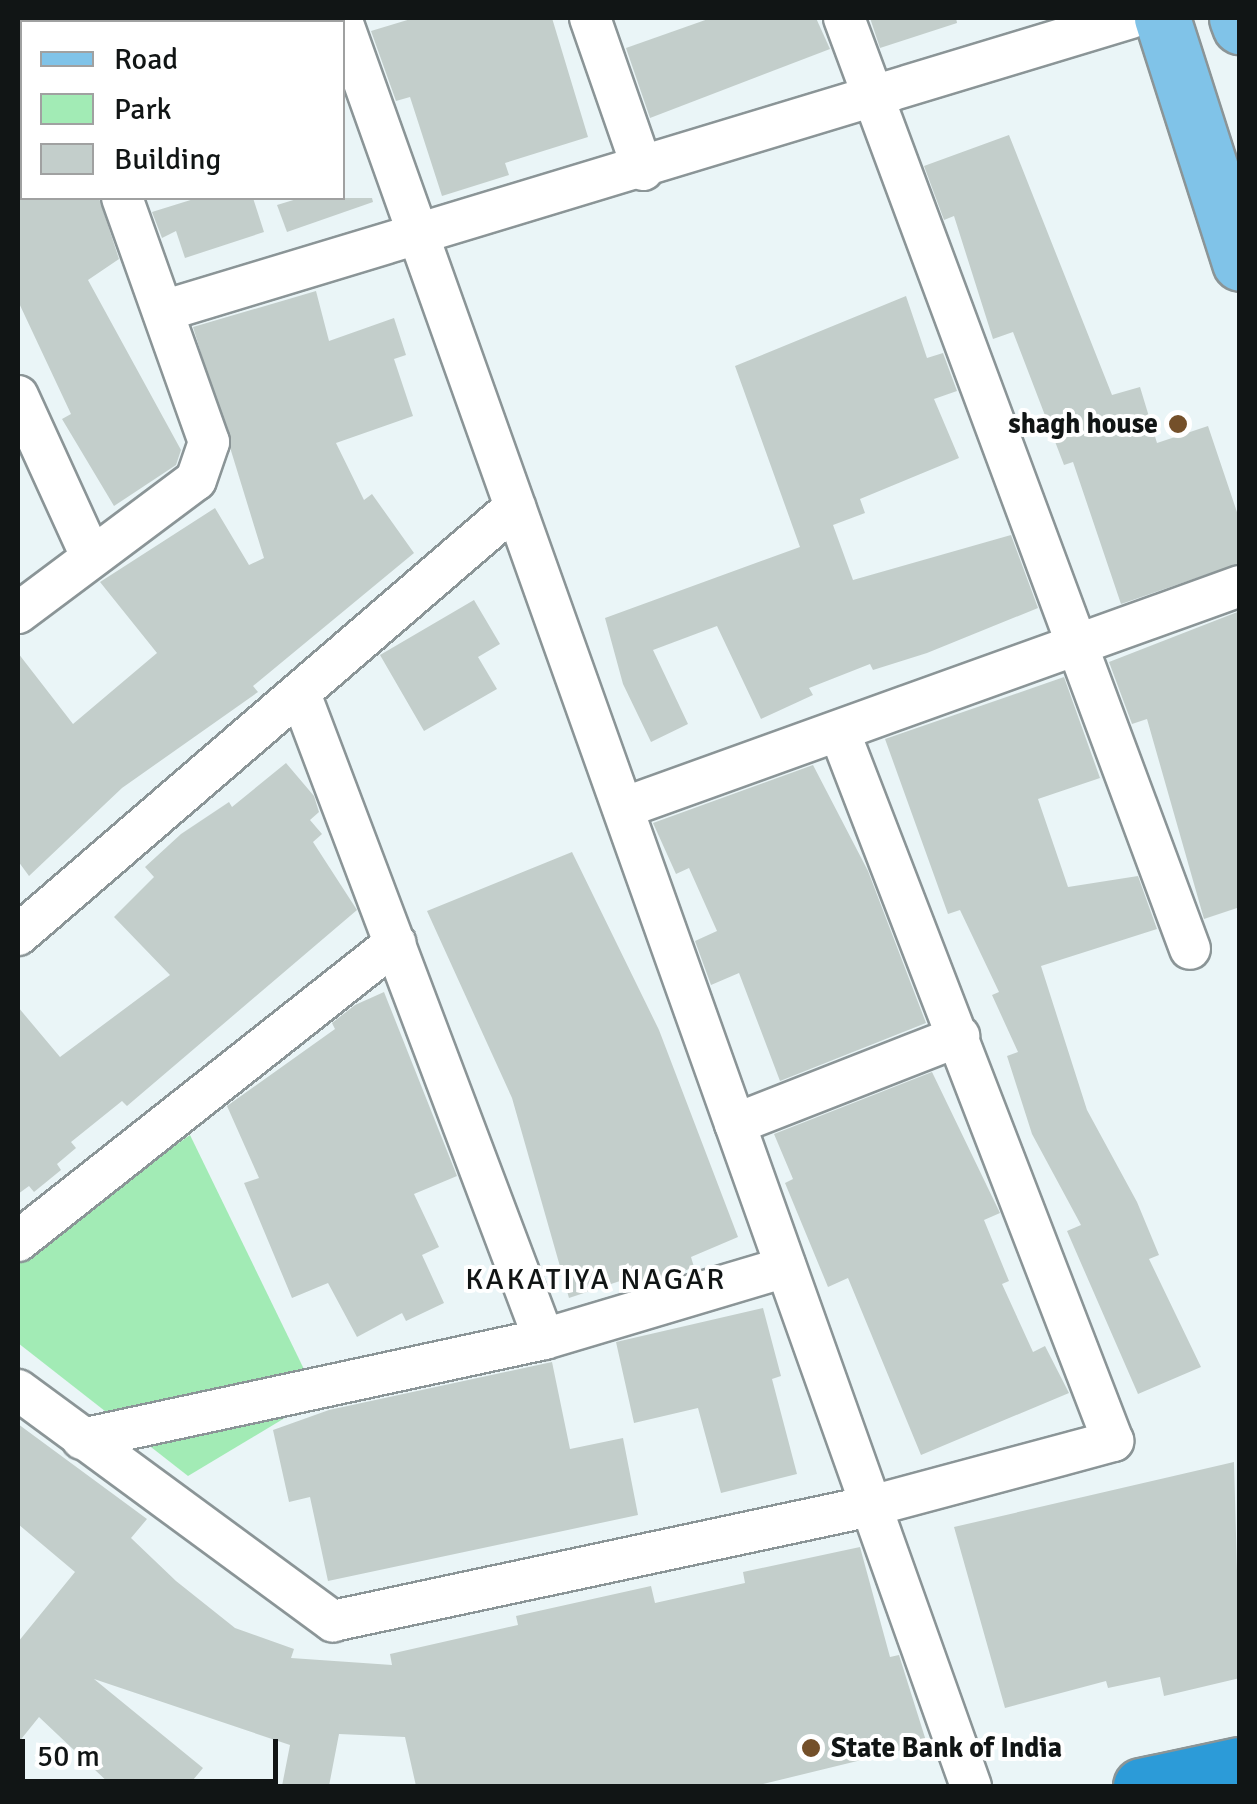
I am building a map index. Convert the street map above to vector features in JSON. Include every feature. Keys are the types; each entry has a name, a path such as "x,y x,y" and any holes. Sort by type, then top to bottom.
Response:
{"highway":[{"path":"1141,1786 1240,1765"}],"main road":[{"path":"1162,18 1240,264"},
{"path":"1237,18 1240,26"}],"street":[{"path":"590,18 643,170"},
{"path":"844,18 1082,643 1190,949"},
{"path":"163,311 875,100 1131,18"},
{"path":"345,29 971,1786"},
{"path":"18,613 196,480 209,442 123,200"},
{"path":"18,396 91,556"},
{"path":"18,935 301,696 515,507"},
{"path":"623,808 1240,586"},
{"path":"301,696 544,1339"},
{"path":"18,1390 333,1620 872,1506 1113,1441 839,730"},
{"path":"18,1241 395,943"},
{"path":"735,1124 959,1036"},
{"path":"82,1439 544,1339 786,1267"}],"green space":[{"path":"190,1135 318,1398 188,1476 18,1343 18,1257"}],"building":[{"path":"414,18 552,18 588,137 505,163 509,175 442,196 410,97 396,101 371,31"},
{"path":"711,18 816,18 830,49 650,118 626,48"},
{"path":"870,18 956,18 957,23 880,48"},
{"path":"1009,135 1112,395 1140,387 1157,443 1208,426 1240,521 1240,563 1121,604 1073,462 1064,465 1013,332 993,339 954,216 944,220 924,166"},
{"path":"18,198 100,200 119,259 88,280 181,450 176,465 114,506 62,419 71,414 18,301"},
{"path":"345,198 372,198 373,202 287,232 277,205 293,200"},
{"path":"191,200 254,200 264,232 185,258 176,231 162,238 152,212"},
{"path":"316,291 329,341 394,318 406,355 394,359 413,416 336,443 364,500 372,494 414,553 253,686 258,692 122,788 29,876 18,861 18,653 73,724 157,653 100,582 215,508 249,565 264,558 193,327"},
{"path":"906,296 927,358 943,353 957,391 934,399 959,458 860,499 865,513 833,525 853,580 1011,535 1038,608 927,653 873,670 870,664 809,688 813,695 761,719 717,626 653,650 688,724 651,742 623,684 605,618 800,547 735,366"},
{"path":"474,600 500,644 478,657 497,689 424,731 380,655"},
{"path":"1240,611 1240,907 1204,919 1147,719 1132,724 1109,662"},
{"path":"1064,677 1100,778 1038,799 1068,887 1138,876 1157,929 1041,966 1087,1110 1137,1202 1159,1255 1149,1259 1201,1367 1138,1394 1067,1231 1081,1225 1032,1134 1007,1056 1018,1052 992,995 999,992 960,910 948,914 885,739"},
{"path":"286,763 314,796 319,812 310,820 322,834 313,842 357,910 127,1106 122,1101 71,1142 76,1148 57,1164 61,1170 34,1192 29,1186 18,1194 18,1007 60,1057 170,975 114,917 154,877 145,867 181,834 229,802 232,807"},
{"path":"813,765 868,871 926,1023 780,1081 739,973 711,985 695,941 717,931 689,868 676,874 653,823"},
{"path":"572,852 659,1030 738,1237 691,1257 694,1267 670,1277 642,1285 638,1275 569,1298 512,1098 427,911"},
{"path":"384,992 457,1176 414,1194 439,1247 422,1255 444,1303 406,1321 402,1313 357,1337 328,1283 292,1298 244,1183 259,1178 227,1106 335,1029 332,1023 355,1005"},
{"path":"932,1072 1000,1213 984,1220 1009,1281 1002,1284 1033,1352 1045,1346 1069,1393 921,1455 848,1278 828,1287 785,1183 793,1179 774,1134"},
{"path":"763,1308 781,1376 772,1379 797,1474 721,1493 698,1408 634,1423 616,1342"},
{"path":"552,1362 570,1449 623,1438 638,1515 328,1581 310,1497 289,1502 273,1430 329,1410"},
{"path":"18,1424 147,1519 131,1538 176,1581 235,1628 294,1649 291,1658 392,1665 390,1654 518,1625 516,1616 651,1586 655,1603 745,1583 743,1572 860,1547 890,1657 899,1655 927,1744 755,1786 416,1786 405,1737 339,1734 329,1786 282,1786 290,1745 94,1679 203,1768 188,1786 112,1786 39,1717 18,1743 18,1642 75,1572 18,1524"},
{"path":"1234,1462 1240,1678 1164,1696 1160,1677 1108,1688 1106,1681 1005,1708 954,1527"}],"place":[{"name":"shagh house","path":"1178,424"},
{"name":"State Bank of India","path":"811,1748"}],"district":[{"name":"KAKATIYA NAGAR","path":"596,1280"}]}
